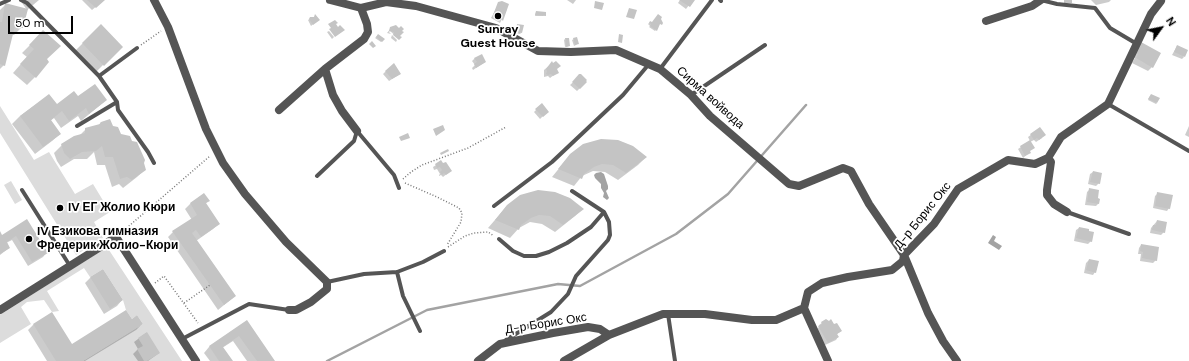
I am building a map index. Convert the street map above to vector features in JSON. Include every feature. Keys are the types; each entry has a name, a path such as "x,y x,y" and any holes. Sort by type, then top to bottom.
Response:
{"street":[{"path":"154,0 168,27 206,129 223,163 245,194 286,242 327,282 327,290 311,302 296,310 289,310"},
{"name":"Сирма войвода","path":"330,0 361,8 386,1 416,6 496,28 538,51 571,52 616,50 660,68 691,96 710,116 789,184 799,186 843,168 851,171 869,204 904,255 928,313 943,341 957,361"},
{"path":"986,21 1032,6 1041,0"},
{"path":"1067,212 1054,204 1047,195 1051,162 1048,158 1061,137 1108,104 1151,14 1161,1"},
{"path":"279,110 325,69 364,39 368,32 367,24 361,8"},
{"path":"325,69 333,95 342,111 357,131"},
{"name":"Д-р Борис Окс","path":"804,308 808,292 822,283 892,270 903,261 904,255 934,224 958,189 1008,160 1035,164 1048,158"},
{"path":"0,310 116,237 196,361"},
{"path":"564,361 609,335 663,314 705,314 752,320 776,320 804,308 828,361"},
{"name":"Д-р Борис Окс","path":"478,361 500,344 546,334 588,328 600,329 609,335"}],"lane":[{"path":"0,4 8,0"},
{"path":"21,0 28,3 99,76 117,102 118,110 148,152 154,163"},
{"path":"660,68 712,0"},
{"path":"1041,0 1057,4 1095,8 1110,28 1136,44"},
{"path":"691,96 765,44"},
{"path":"99,76 137,48"},
{"path":"494,206 552,162 623,95 649,64"},
{"path":"77,126 117,102"},
{"path":"1108,104 1189,151"},
{"path":"317,176 354,141 357,131"},
{"path":"357,131 394,175 399,188"},
{"path":"22,190 70,266"},
{"path":"500,344 551,312 568,294 576,276 608,240 610,235 609,222 604,212 572,191"},
{"path":"499,239 513,251 524,256 536,256 568,243 591,227 604,212"},
{"path":"1067,212 1129,234"},
{"path":"327,282 364,274 397,272 423,262 444,251"},
{"path":"397,272 403,296 420,331"},
{"path":"182,339 249,304 289,310"},
{"path":"668,314 675,361"}],"path":[{"path":"137,48 168,27"},
{"path":"444,251 461,222 462,213 459,208 437,197 406,185 401,181 422,165 468,148 506,127"},
{"path":"116,237 216,151"},
{"path":"444,251 465,236 474,233 488,232 499,239"},
{"path":"148,287 164,276 202,328"},
{"path":"184,303 210,285"}],"shaded area":[{"path":"0,106 34,160 49,152 75,194 93,184 110,212 94,222 103,238 76,255 0,133"},
{"path":"601,172 604,174 608,186 606,191 609,198 607,200 603,197 604,193 601,188 601,184 594,175"},
{"path":"11,181 22,200 15,204 4,185"},
{"path":"993,235 996,237 994,241 1002,246 999,250 988,243"},
{"path":"107,247 182,361 83,361 143,324 137,315 132,319 126,310 123,300 103,269 90,277 84,268 47,291 59,311 52,312 44,300 27,302 21,307 31,324 0,343 0,315"}],"building":[{"path":"87,0 105,0 96,8"},
{"path":"679,0 695,0 690,7"},
{"path":"1064,0 1072,0 1072,3 1064,3"},
{"path":"502,1 509,4 503,21 499,17 494,17 493,15 498,2"},
{"path":"595,1 604,3 602,10 594,8"},
{"path":"5,3 28,9 23,28 15,26 5,66 0,64 0,22 2,22"},
{"path":"629,8 637,10 634,19 626,17"},
{"path":"536,11 546,12 546,16 535,15"},
{"path":"315,14 320,20 313,25 309,19 310,17 314,17"},
{"path":"658,14 662,17 661,19 663,23 662,25 660,24 657,31 650,26 651,24 649,23 650,21 652,22"},
{"path":"335,20 338,23 336,24 338,27 340,25 345,30 335,37 329,29 331,28 328,24"},
{"path":"101,24 123,47 104,66 82,43"},
{"path":"517,24 524,25 522,33 516,32"},
{"path":"396,25 399,28 401,26 404,29 402,31 404,32 400,36 402,37 399,40 393,35 394,32 389,31 390,27"},
{"path":"43,30 61,46 47,59 49,62 36,78 20,64 34,49 29,45"},
{"path":"378,34 385,39 382,42 376,37"},
{"path":"619,34 623,35 622,43 618,42"},
{"path":"577,37 579,44 575,45 573,38"},
{"path":"565,38 569,38 570,46 566,47"},
{"path":"372,41 376,46 373,48 369,44"},
{"path":"1141,42 1161,53 1153,68 1136,58 1138,54 1136,53"},
{"path":"1177,45 1188,50 1185,57 1174,52"},
{"path":"482,54 486,62 476,68 474,64 477,62 474,58"},
{"path":"552,61 553,63 556,61 561,66 557,69 559,73 553,76 551,74 546,74 546,69"},
{"path":"394,63 401,74 392,79 385,71"},
{"path":"579,74 587,80 587,82 580,89 572,82"},
{"path":"95,84 107,100 89,114 86,108 69,121 62,111 51,120 61,134 43,147 20,116 49,94 57,104 74,91 78,96"},
{"path":"1151,94 1160,98 1157,103 1148,99"},
{"path":"542,103 549,112 543,117 535,109"},
{"path":"110,119 113,126 118,127 121,134 130,136 132,141 137,142 145,160 144,163 146,170 132,180 127,177 120,179 113,157 105,157 102,146 96,151 82,152 70,159 64,153 61,144 74,136 85,133 85,128 100,124 101,122"},
{"path":"443,125 445,130 436,136 433,129"},
{"path":"1040,127 1046,135 1039,140 1037,138 1034,140 1030,134"},
{"path":"408,133 410,138 401,141 399,137"},
{"path":"601,139 618,140 633,146 647,157 626,173 613,165 602,164 594,167 584,174 582,179 558,169 570,154 583,144"},
{"path":"1030,140 1035,148 1030,151 1031,153 1025,156 1020,146"},
{"path":"448,149 449,151 441,155 440,153"},
{"path":"441,160 443,163 446,162 452,171 446,175 444,173 442,175 440,172 442,170 440,167 437,168 435,164"},
{"path":"1093,171 1102,173 1100,184 1090,182"},
{"path":"1089,188 1099,190 1099,204 1087,202"},
{"path":"538,190 555,192 570,198 584,209 563,225 550,216 539,215 531,218 521,225 519,230 495,220 507,205 520,195"},
{"path":"1157,192 1173,195 1170,209 1155,206"},
{"path":"204,193 210,201 206,203 220,224 201,237 196,230 192,233 236,296 224,305 172,231 197,215 190,203"},
{"name":"IV Езикова гимназия Фредерик Жолио-Кюри","path":"27,219 48,253 32,262 16,236 7,242 10,248 0,254 0,231 2,235"},
{"path":"1157,220 1167,222 1165,233 1152,230 1153,225 1156,225"},
{"path":"1079,227 1089,229 1089,231 1094,232 1092,242 1076,238"},
{"path":"1141,244 1159,247 1157,261 1142,258 1143,252 1140,251"},
{"path":"1089,259 1099,261 1096,273 1086,270"},
{"path":"103,269 123,300 110,309 90,277"},
{"path":"126,310 132,319 137,315 143,324 83,361 56,361 33,324 52,312 72,344"},
{"path":"826,319 829,321 831,319 834,324 837,323 842,331 837,334 839,337 828,343 818,326"},
{"path":"247,320 275,361 257,361 239,336 223,347 233,361 219,361 209,346"},
{"path":"147,332 160,353 147,361 144,361 137,349 143,346 138,338"}],"waterway":[{"path":"327,361 427,310 558,284 580,286 676,234 728,194 806,105"}],"place":[{"name":"Sunray Guest House","path":"498,16"},
{"name":"IV ЕГ Жолио Кюри","path":"60,208"},
{"name":"IV Езикова гимназия Фредерик Жолио-Кюри","path":"29,239"}]}
